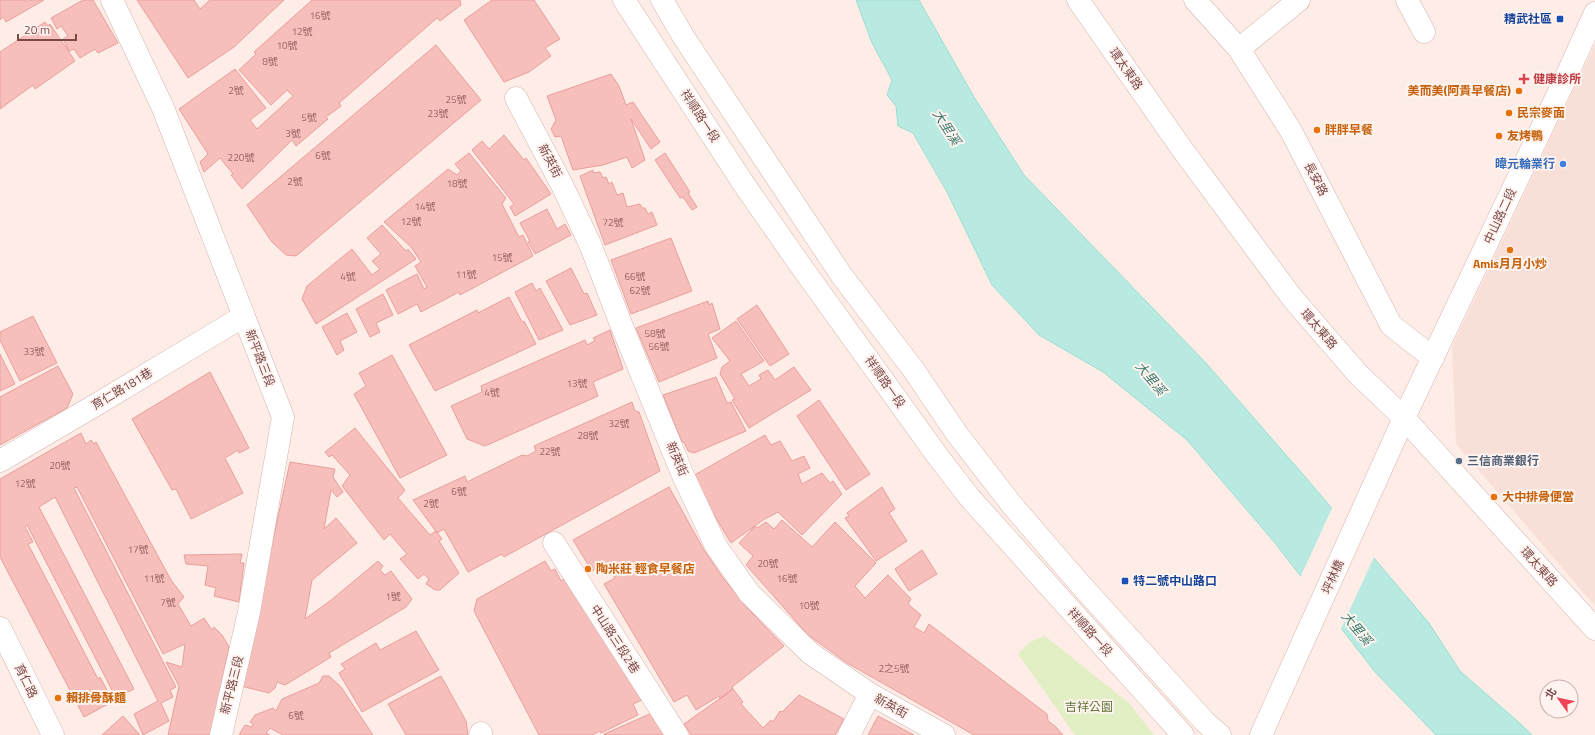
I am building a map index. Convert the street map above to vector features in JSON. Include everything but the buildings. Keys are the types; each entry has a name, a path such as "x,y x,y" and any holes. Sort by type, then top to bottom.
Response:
{"street":[{"name":"新平路三段","path":"112,0 163,108 283,417 249,612 221,735"},
{"name":"祥順路一段","path":"624,0 793,255 938,458 970,498 1183,735"},
{"name":"祥順路一段","path":"662,0 714,84 842,276 913,369 957,434 1012,505 1075,578 1205,722 1220,735"},
{"name":"環太東路","path":"1078,0 1182,149 1292,298 1358,374 1404,418 1595,629"},
{"name":"長安路","path":"1195,0 1239,49 1291,131 1391,325 1433,358"},
{"path":"1239,49 1299,0"},
{"path":"1407,0 1424,32"},
{"name":"中山路二段","path":"1404,418 1595,13"},
{"name":"新英街","path":"516,98 562,185 590,244 682,473 716,546 749,593 810,653 870,694 944,735"},
{"name":"育仁路181巷","path":"0,461 244,316"},
{"name":"坪林橋","path":"1261,735 1404,418"},
{"name":"中山路三段2巷","path":"554,543 676,735"},
{"name":"育仁路","path":"0,628 53,735"},
{"path":"849,735 870,694"}],"shaded area":[{"path":"1595,44 1595,606 1456,444 1452,347"}],"green space":[{"name":"吉祥公園","path":"1045,636 1130,704 1154,735 1075,735 1018,654 1030,642"}],"water":[{"name":"大里溪","path":"856,0 919,0 974,97 1024,175 1206,363 1429,623 1460,671 1532,735 1436,735 1375,672 1275,543 1187,440 1103,372 1039,335 992,285 947,192 913,133 898,126 896,106 887,95 892,80 872,43"}],"pier":[{"path":"1333,506 1375,555 1340,631 1300,578"}],"place":[{"name":"精武社區","path":"1560,19"},
{"name":"健康診所","path":"1524,79"},
{"name":"美而美(阿貴早餐店)","path":"1519,91"},
{"name":"民宗麥面","path":"1509,113"},
{"name":"胖胖早餐","path":"1317,130"},
{"name":"友烤鴨","path":"1499,136"},
{"name":"暐元輪業行","path":"1563,164"},
{"name":"Amis月月小炒","path":"1510,250"},
{"name":"三信商業銀行","path":"1459,461"},
{"name":"大中排骨便當","path":"1494,497"},
{"name":"陶米莊 輕食早餐店","path":"588,569"},
{"name":"特二號中山路口","path":"1125,581"},
{"name":"賴排骨酥麵","path":"58,698"}]}
